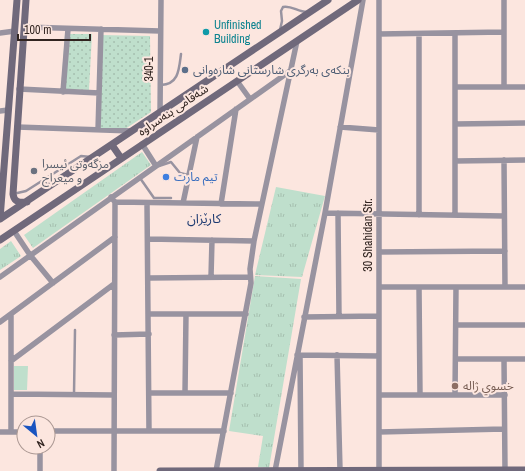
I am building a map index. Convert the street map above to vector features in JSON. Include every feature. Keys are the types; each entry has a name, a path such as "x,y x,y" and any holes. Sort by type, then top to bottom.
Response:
{"main road":[{"path":"0,219 17,0"},
{"path":"26,0 13,194 15,200 18,202 26,202"},
{"name":"شەقامی بنەسراوە","path":"0,219 160,114 328,0"},
{"name":"شەقامی بنەسراوە","path":"0,240 358,0"},
{"path":"14,40 23,40"},
{"path":"112,145 121,158"},
{"path":"160,471 525,470"}],"street":[{"name":"340-1","path":"160,114 161,0"},
{"path":"275,471 325,213 362,0"},
{"name":"30 Shahidan Str.","path":"379,0 379,470"},
{"path":"504,0 504,87"},
{"path":"24,27 160,30"},
{"path":"63,92 68,29"},
{"path":"98,130 101,29"},
{"path":"0,33 14,31"},
{"path":"379,34 504,32"},
{"path":"455,33 455,215"},
{"path":"419,34 419,215"},
{"path":"216,471 246,314 251,283 250,277 254,241 297,40"},
{"path":"0,277 290,71"},
{"path":"237,81 250,99"},
{"path":"455,87 525,87"},
{"path":"20,89 99,93"},
{"path":"221,204 236,109"},
{"path":"0,111 8,110"},
{"path":"455,124 525,123"},
{"path":"17,127 133,131"},
{"path":"340,127 379,130"},
{"path":"182,203 197,137"},
{"path":"142,144 156,166"},
{"path":"504,160 505,287"},
{"path":"455,161 525,160"},
{"path":"112,197 115,202 114,471"},
{"path":"115,202 261,204"},
{"path":"147,203 149,431"},
{"path":"325,213 504,216"},
{"path":"338,213 339,316"},
{"path":"14,231 30,255 52,283"},
{"path":"0,322 114,237"},
{"path":"148,239 254,241"},
{"path":"211,278 212,240"},
{"path":"379,252 505,251"},
{"path":"148,278 250,277"},
{"path":"11,361 114,284"},
{"path":"379,287 525,287"},
{"path":"419,287 420,395"},
{"path":"455,395 456,287"},
{"path":"11,314 11,432"},
{"path":"149,314 246,314"},
{"path":"186,314 186,392"},
{"path":"304,317 379,316"},
{"path":"456,325 525,325"},
{"path":"114,335 149,334"},
{"path":"298,355 379,356"},
{"path":"298,355 301,470"},
{"path":"338,355 340,470"},
{"path":"456,359 525,359"},
{"path":"500,470 504,429 504,359"},
{"path":"149,393 231,393"},
{"path":"11,394 114,395"},
{"path":"379,395 504,394"},
{"path":"379,432 504,429"},
{"path":"56,431 224,431"},
{"path":"0,432 16,432"},
{"path":"40,455 40,471"}],"lane":[{"path":"279,32 282,24 280,11 284,7 288,6 302,12 311,11"},
{"path":"160,85 171,82 178,75 181,54"},
{"path":"13,194 26,191 80,156 88,155 93,158"},
{"path":"156,166 159,167 171,162 180,173 188,175"},
{"path":"139,177 154,198 171,198"},
{"path":"74,394 75,330"}],"green space":[{"path":"65,34 92,34 89,90 61,89"},
{"path":"100,35 150,36 151,112 125,129 96,129"},
{"path":"142,152 151,165 33,248 24,235"},
{"path":"276,187 325,196 302,277 255,275"},
{"path":"11,241 21,256 0,270 0,249"},
{"path":"255,276 301,279 269,468 258,467 263,436 229,431"},
{"path":"14,366 28,366 27,390 14,390"}],"place":[{"name":"Unfinished Building","path":"206,32"},
{"name":"بنكەی بەرگری شارستانی شارەوانی","path":"185,70"},
{"name":"مزگەوتی ئیسرا و میعراج","path":"34,171"},
{"name":"تيم مارت","path":"166,177"},
{"name":"خسوي ژاله","path":"455,386"}],"district":[{"name":"کارێزان","path":"204,218"}]}
